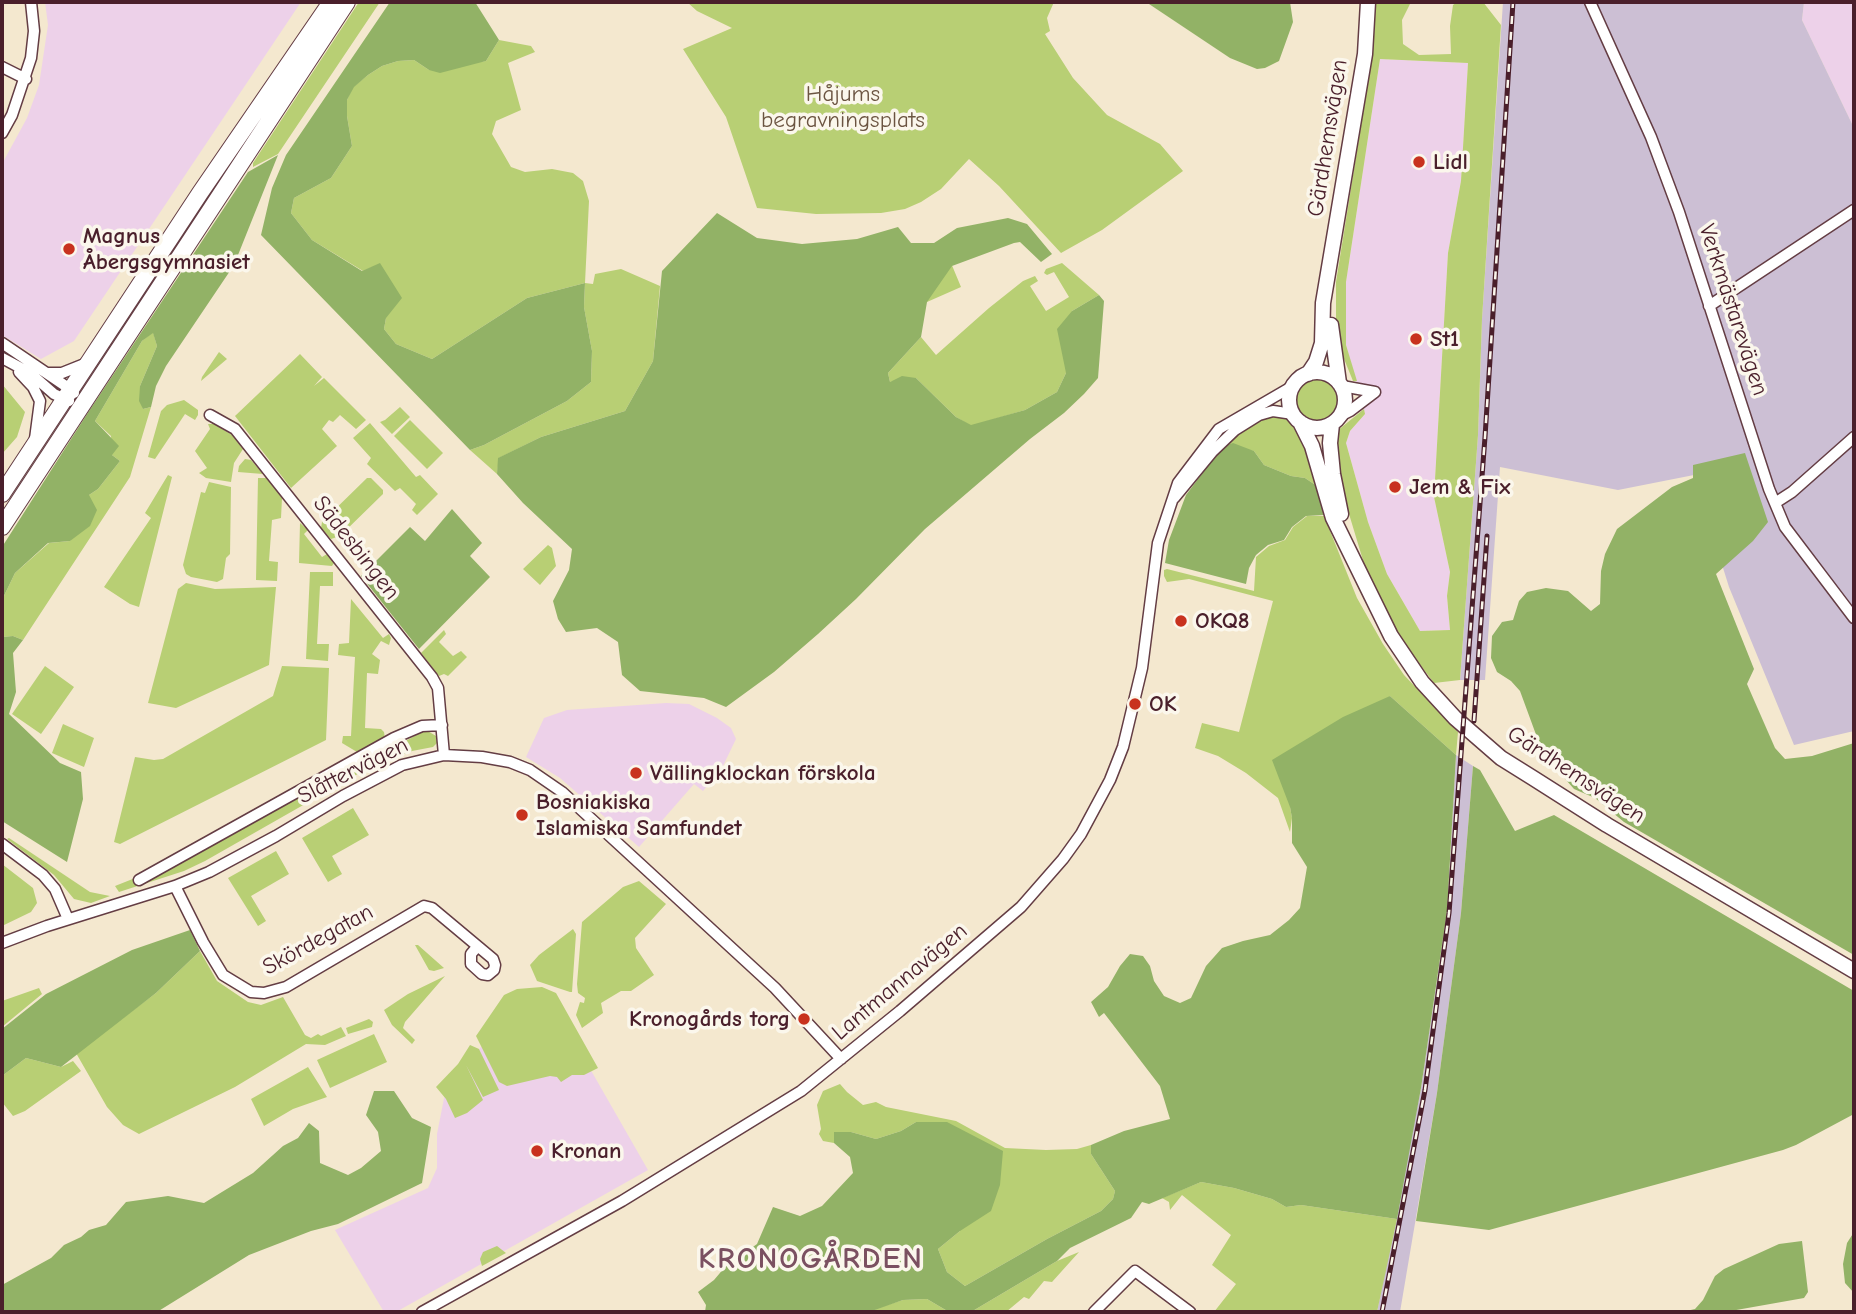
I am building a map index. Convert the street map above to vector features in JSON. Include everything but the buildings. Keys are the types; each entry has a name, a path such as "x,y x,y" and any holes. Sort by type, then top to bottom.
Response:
{"highway":[{"path":"2,494 87,363 331,2"},
{"path":"2,527 347,2"}],"main road":[{"name":"Gärdhemsvägen","path":"1308,373 1321,352 1321,318 1363,67 1368,2"},
{"name":"Gärdhemsvägen","path":"1327,282 1331,338 1340,384"},
{"path":"1308,373 1325,373 1340,384 1345,401 1336,420 1312,427 1297,418 1289,400 1293,386 1308,373"},
{"name":"Gärdhemsvägen","path":"1297,418 1312,446 1333,518 1391,636 1422,681 1455,718 1501,758 1607,825 1854,971"},
{"name":"Gärdhemsvägen","path":"1336,420 1330,443 1346,543"}],"street":[{"path":"2,133 26,79 31,58 31,2"},
{"name":"Verkmästarevägen","path":"1590,2 1651,137 1686,231 1785,527 1854,618"},
{"path":"2,67 26,79"},
{"path":"1709,306 1854,210"},
{"path":"2,343 48,373 67,394"},
{"path":"2,358 67,394 81,405"},
{"path":"48,373 68,371 87,363"},
{"path":"13,365 33,387 40,401 34,444"},
{"path":"1336,420 1375,392 1340,384"},
{"name":"Lantmannavägen","path":"422,1312 622,1200 801,1091 917,997 1021,907 1081,834 1110,780 1130,722 1145,649 1158,543 1178,482 1219,429 1293,386"},
{"name":"Lantmannavägen","path":"1172,500 1212,452 1235,430 1259,415 1273,411 1297,418"},
{"name":"Sädesbingen","path":"211,415 235,429 432,677 438,688 444,755"},
{"path":"1775,503 1792,492 1854,438"},
{"path":"139,880 394,738 422,726 442,725"},
{"name":"Slåttervägen","path":"2,943 68,919 175,886 220,866 395,768 444,755 474,756 510,762 530,770 562,792 775,988 841,1059"},
{"path":"2,844 43,875 55,889 68,919"},
{"name":"Skördegatan","path":"175,886 223,975 251,992 264,993 286,987 425,906 432,908 477,947"},
{"path":"1094,1312 1135,1271 1190,1312"}],"shaded area":[{"name":"Magnus Åbergsgymnasiet","path":"45,2 301,2 74,341 41,359 2,335 2,164 27,118 39,85 48,25"},
{"path":"1503,2 1804,2 1802,20 1854,128 1854,731 1794,745 1729,587 1694,475 1618,490 1500,467 1485,680 1460,680 1478,435 1482,319"},
{"path":"1804,2 1854,2 1854,128 1802,20"},
{"path":"1380,59 1468,63 1461,181 1448,253 1434,497 1450,572 1447,596 1450,630 1420,631 1387,574 1368,522 1346,443 1350,431 1365,414 1346,345 1346,282"},
{"name":"Vällingklockan förskola","path":"666,703 689,704 717,718 731,728 736,739 722,768 703,791 694,784 639,847 560,778 526,757 544,718 567,710"},
{"path":"1456,755 1473,766 1461,913 1437,1093 1400,1312 1377,1312 1421,1088 1447,911"},
{"name":"Kronan","path":"518,1008 565,1025 648,1170 396,1312 384,1312 335,1230 428,1188 437,1168 437,1134 447,1083"}],"green space":[{"path":"359,2 380,2 278,154 253,167 253,163"},
{"path":"390,2 475,2 499,40 486,61 440,73 429,70 414,60 398,61 382,66 368,75 354,87 347,100 352,146 331,178 294,198 291,213 312,240 362,271 380,263 402,298 386,318 384,329 396,344 432,359 527,298 585,283 584,307 592,351 591,382 567,401 470,450 261,235 272,188 286,155"},
{"name":"Håjums begravningsplats","path":"687,2 1054,2 1047,18 1050,31 1045,34 1073,78 1107,115 1160,144 1183,171 1102,230 1061,253 999,186 969,159 941,189 905,209 881,213 816,214 757,208 726,117 683,49 732,28 697,11"},
{"path":"1146,2 1290,2 1293,22 1279,61 1257,69 1230,58"},
{"path":"1375,2 1411,2 1402,20 1403,44 1419,55 1451,54 1450,26 1453,5 1457,2 1483,2 1501,25 1482,319 1478,435 1460,680 1434,683 1405,645 1379,599 1365,567 1343,494 1335,447 1337,431 1364,409 1365,414 1350,431 1346,443 1368,522 1387,574 1420,631 1450,630 1447,596 1450,572 1434,497 1448,253 1461,181 1468,63 1380,59 1346,282 1346,345 1357,381 1353,381 1336,331 1336,282 1372,57"},
{"path":"499,40 531,46 535,52 508,63 521,110 496,121 492,134 511,167 525,172 552,169 573,173 583,181 589,201 585,283 527,298 432,359 396,344 384,329 386,318 380,264 363,271 312,240 291,213 294,198 331,178 352,146 347,100 353,87 368,75 382,66 398,61 414,60 429,70 486,61"},
{"path":"278,155 234,265 166,366 156,386 151,407 143,409 139,401 140,386 157,346 153,333 142,341 95,421 119,446 112,455 120,461 98,489 89,495 97,510 90,526 70,541 48,543 15,573 2,600 2,547 248,172"},
{"path":"717,213 757,238 802,244 857,239 898,227 911,243 934,243 957,228 1008,218 1027,224 1052,254 1041,262 1020,242 952,266 927,302 921,337 888,373 890,382 902,376 916,378 956,417 971,425 1025,410 1057,392 1066,373 1057,329 1072,311 1099,295 1104,301 1098,378 1084,394 925,529 818,634 774,672 726,707 704,698 640,691 622,675 618,642 597,628 566,632 558,619 553,601 569,570 572,549 523,503 497,474 498,458 541,437 625,411 653,361 662,271"},
{"path":"951,263 961,287 902,313"},
{"path":"1062,263 1099,295 1072,311 1066,373 1057,392 1025,410 971,426 956,417 916,378 890,382 888,373 921,337 936,355 1023,281 1035,276 1038,281 1030,286 1046,311 1069,297 1054,272 1047,275 1044,273 1046,269"},
{"path":"621,269 660,286 653,361 625,411 541,437 499,458 497,474 470,450 567,401 591,382 592,351 584,307 585,283 593,284 595,274"},
{"path":"153,332 157,346 140,386 143,409 151,407 130,477 23,640 13,636 2,637 2,600 15,573 49,543 70,541 89,495 98,489 120,461 112,455 111,436 95,421 142,341"},
{"path":"219,352 227,359 201,381 202,377"},
{"path":"300,354 322,377 314,386 324,378 366,420 356,429 340,415 333,422 329,420 322,429 337,446 291,488 235,416"},
{"path":"1318,378 1327,379 1334,384 1339,391 1339,409 1334,416 1327,421 1318,422 1309,421 1302,416 1297,409 1296,400 1297,391 1302,384 1309,379"},
{"path":"2,384 25,412 17,437 2,454"},
{"path":"184,400 198,410 195,420 185,414 155,459 148,457 161,411 167,405"},
{"path":"400,407 410,417 392,434 380,422"},
{"path":"1282,416 1294,423 1305,443 1317,486 1305,478 1291,476 1264,465 1254,451 1222,447 1238,431 1265,417"},
{"path":"410,420 443,453 427,469 394,436"},
{"path":"370,423 416,477 420,475 438,494 417,515 412,510 416,504 400,488 395,491 367,464 371,458 353,438"},
{"path":"208,424 214,424 232,435 243,449 234,463 231,482 206,478 199,473 207,468 195,451 210,429"},
{"path":"1233,443 1254,451 1264,465 1291,476 1305,478 1317,486 1324,515 1306,516 1292,527 1284,540 1268,545 1256,555 1249,568 1246,584 1165,563 1169,540 1186,495 1222,447"},
{"path":"1745,453 1768,522 1753,541 1716,574 1754,669 1747,684 1775,748 1785,759 1812,756 1854,743 1854,955 1624,822 1595,798 1574,789 1552,764 1538,740 1520,691 1497,672 1491,658 1492,636 1502,622 1513,620 1519,601 1527,592 1546,588 1568,591 1591,611 1600,604 1601,571 1605,554 1617,529 1672,487 1693,478 1693,465"},
{"path":"245,459 251,460 263,474 238,472"},
{"path":"168,475 172,477 139,607 104,587 151,518 145,513"},
{"path":"258,478 267,478 282,498 281,518 272,520 269,561 278,562 277,581 256,580"},
{"path":"367,478 371,478 383,490 383,494 340,536 331,539 321,528 322,522"},
{"path":"209,482 231,487 230,554 226,558 223,579 217,582 191,577 186,574 183,565 201,492 205,493"},
{"path":"452,509 482,543 470,556 490,577 419,649 361,576 410,527 425,541"},
{"path":"1307,516 1324,516 1357,598 1383,644 1404,675 1458,732 1456,755 1390,696 1290,807 1290,832 1278,798 1246,773 1218,756 1195,748 1202,723 1239,732 1273,601 1189,579 1167,582 1164,570 1254,591 1256,557 1269,546 1285,540 1293,527"},
{"path":"300,523 308,530 304,534 322,557 327,554 334,563 332,566 299,563"},
{"path":"548,545 552,548 556,566 540,585 523,569"},
{"path":"310,572 333,572 333,586 320,586 317,644 329,644 328,661 306,659"},
{"path":"186,583 215,589 276,587 269,665 176,708 148,703 178,589"},
{"path":"351,599 383,638 389,634 391,638 389,645 381,641 372,654 380,660 378,674 367,673 365,728 381,729 385,739 357,752 342,743 343,736 351,736 355,657 338,655 339,644 349,643"},
{"path":"444,630 446,634 439,642 453,656 461,651 467,657 448,676 439,676 421,653"},
{"path":"13,636 23,640 13,653 16,692 9,714 60,763 81,772 83,799 67,862 2,821 2,637"},
{"path":"45,666 74,687 41,734 12,714"},
{"path":"282,666 329,668 326,740 120,844 114,842 135,757 163,759 273,696"},
{"path":"1390,696 1456,755 1447,911 1421,1088 1397,1219 1301,1205 1286,1207 1272,1199 1201,1182 1149,1204 1142,1202 1131,1218 1070,1248 1057,1261 971,1312 949,1312 927,1299 903,1300 869,1312 705,1312 706,1305 698,1292 725,1267 757,1244 773,1207 800,1216 822,1206 853,1173 850,1157 834,1143 834,1132 851,1132 876,1139 901,1131 916,1122 947,1122 1003,1151 1000,1185 991,1211 938,1249 947,1272 965,1286 1101,1211 1113,1199 1115,1191 1091,1154 1091,1145 1124,1131 1170,1119 1160,1086 1104,1013 1099,1017 1091,1002 1108,987 1130,954 1143,956 1164,996 1180,1003 1191,998 1206,966 1222,948 1270,935 1289,920 1300,908 1307,867 1292,843 1290,807 1272,760 1343,717"},
{"path":"63,724 94,738 84,767 52,753"},
{"path":"426,730 436,736 437,743 433,747 412,751 370,767 184,871 119,892 115,886 188,857"},
{"path":"1473,766 1480,770 1515,831 1554,815 1854,991 1854,1114 1783,1150 1489,1230 1416,1221 1437,1093 1461,913"},
{"path":"353,808 369,835 332,856 342,874 328,882 302,838"},
{"path":"7,839 90,892 110,896 91,903 74,899 54,875"},
{"path":"276,851 289,874 251,896 266,921 258,926 228,878"},
{"path":"2,864 33,888 37,903 31,912 2,926"},
{"path":"639,881 666,904 635,938 636,948 654,975 631,991 621,991 601,1003 603,1013 582,1028 576,1015 580,1002 584,1003 585,998 578,993 577,984 582,922 623,887"},
{"path":"573,929 576,934 572,992 537,981 530,965"},
{"path":"190,930 200,951 156,993 61,1067 26,1058 2,1076 2,1029 46,994 132,950"},
{"path":"415,945 418,945 444,968 429,970"},
{"path":"200,951 217,981 248,1002 261,1005 283,997 305,1035 311,1038 318,1034 321,1036 341,1027 346,1036 325,1045 306,1044 235,1087 139,1134 123,1125 107,1107 76,1053 156,993"},
{"path":"445,976 405,1022 403,1028 415,1040 412,1044 392,1025 384,1010 408,994"},
{"path":"542,987 556,993 598,1068 584,1075 572,1075 561,1082 557,1077 550,1076 507,1086 499,1082 476,1036 504,995 517,989"},
{"path":"39,988 42,994 2,1027 2,1001"},
{"path":"369,1019 373,1022 372,1027 348,1034 346,1028"},
{"path":"374,1034 387,1062 330,1088 317,1060"},
{"path":"470,1045 479,1049 499,1090 483,1097 466,1065 483,1100 467,1113 455,1118 446,1099 436,1087 458,1064"},
{"path":"26,1058 61,1067 73,1061 81,1071 25,1111 13,1116 2,1102 2,1076"},
{"path":"308,1067 327,1097 293,1109 264,1126 251,1099"},
{"path":"840,1084 863,1105 876,1102 886,1107 956,1121 1005,1148 1077,1149 1091,1145 1091,1154 1115,1191 1113,1199 1101,1211 965,1286 947,1272 938,1249 960,1231 916,1122 901,1131 876,1139 851,1132 834,1132 834,1143 823,1141 819,1134 821,1129 817,1105 823,1091"},
{"path":"374,1091 394,1091 412,1118 431,1127 422,1183 338,1224 311,1231 249,1255 157,1312 2,1312 2,1285 51,1258 64,1245 89,1230 106,1225 126,1202 168,1196 204,1203 253,1173 283,1146 298,1138 309,1123 319,1131 320,1163 348,1175 361,1168 381,1151 378,1132 366,1115"},
{"path":"1201,1182 1272,1199 1286,1207 1301,1205 1397,1219 1377,1312 1214,1312 1236,1284 1212,1265 1231,1235 1182,1195 1170,1210 1169,1202 1162,1198"},
{"path":"1854,1232 1854,1293 1845,1283 1843,1264 1847,1243"},
{"path":"1802,1241 1808,1292 1804,1298 1725,1312 1682,1312 1695,1309 1703,1300 1715,1276 1724,1269 1779,1244"},
{"path":"497,1246 506,1253 482,1266 480,1259 483,1252"},
{"path":"1079,1252 1052,1282 1044,1281 1029,1299 1024,1297 1006,1312 971,1312 1057,1261"},
{"path":"927,1299 949,1312 879,1312 874,1309 903,1300"}],"railway":[{"path":"1382,1312 1425,1090 1449,913 1485,437 1513,2"},
{"path":"1474,721 1487,536"}],"place":[{"name":"Lidl","path":"1419,162"},
{"name":"Magnus Åbergsgymnasiet","path":"69,249"},
{"name":"St1","path":"1416,339"},
{"name":"Jem & Fix","path":"1395,487"},
{"name":"OKQ8","path":"1181,621"},
{"name":"OK","path":"1135,704"},
{"name":"Vällingklockan förskola","path":"636,773"},
{"name":"Bosniakiska Islamiska Samfundet","path":"522,815"},
{"name":"Kronogårds torg","path":"804,1019"},
{"name":"Kronan","path":"537,1151"}],"district":[{"name":"KRONOGÅRDEN","path":"811,1260"}]}
